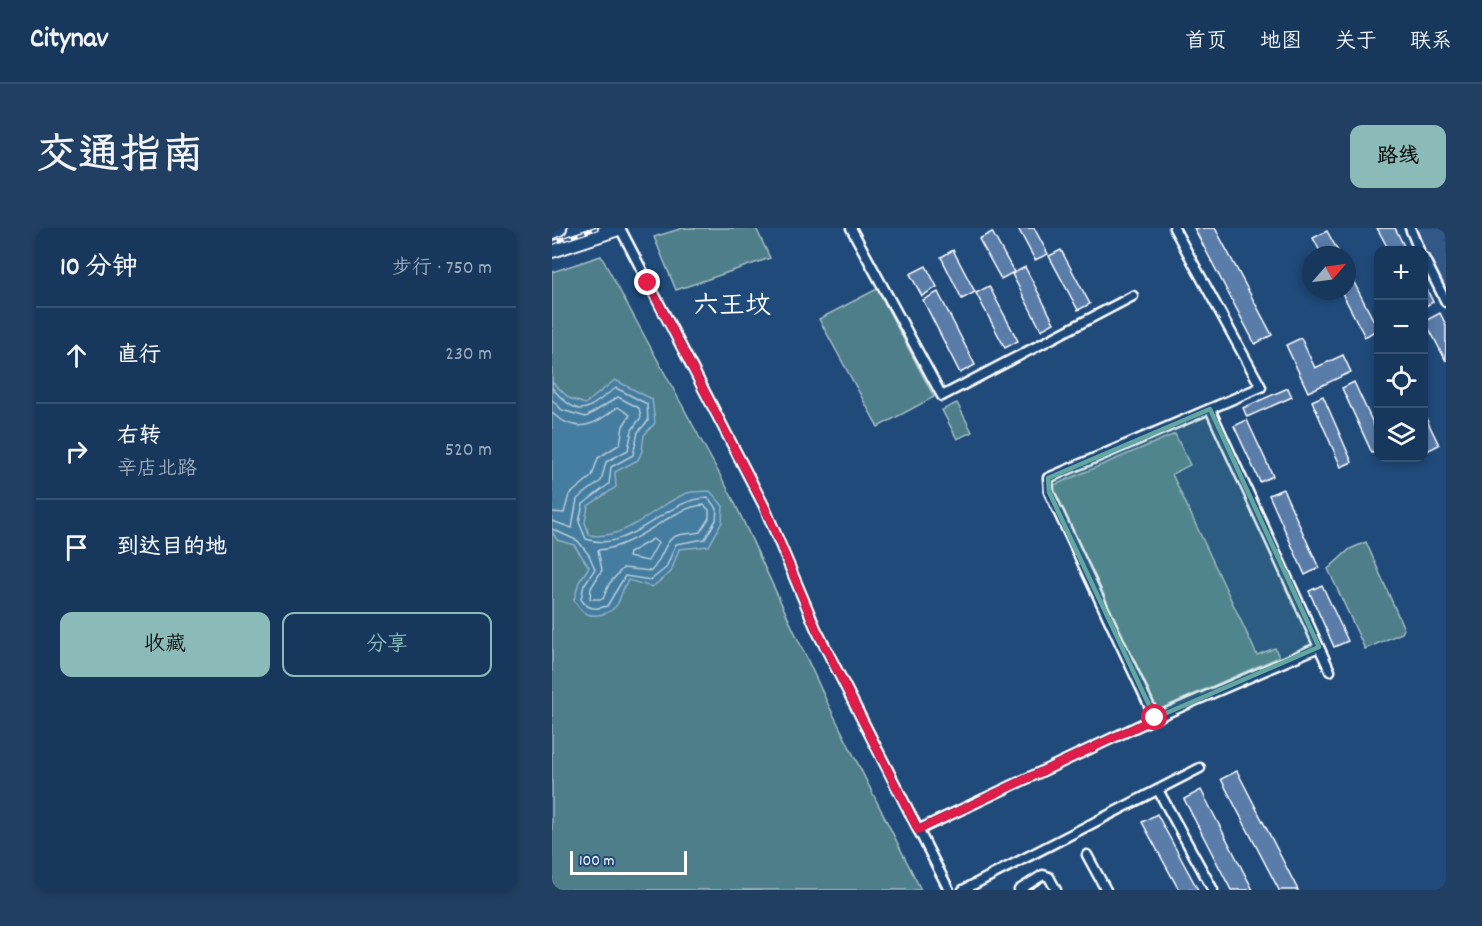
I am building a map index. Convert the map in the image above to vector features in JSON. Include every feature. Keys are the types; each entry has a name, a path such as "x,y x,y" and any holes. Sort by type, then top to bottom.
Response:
{"main road":[{"path":"552,231 560,228"},
{"path":"552,250 619,228"}],"street":[{"path":"619,228 764,506 816,629 949,890"},
{"path":"851,228 942,396 1132,296"},
{"path":"1155,718 1049,492 1048,478 1261,387 1174,228"},
{"path":"1410,228 1417,246"},
{"path":"1428,266 1446,302"},
{"path":"1210,409 1330,671"},
{"path":"918,830 1155,718 1318,647"},
{"path":"963,890 1200,768"},
{"path":"1158,789 1213,890"},
{"path":"1087,855 1106,890"},
{"path":"1019,890 1043,875 1049,877 1056,890"}],"highlighted area":[{"path":"1210,409 1319,647 1155,718 1049,492 1048,478"}],"shaded area":[{"path":"1415,228 1446,228 1446,292 1428,258 1428,246 1422,246 1414,231"}],"green space":[{"path":"683,228 756,228 770,258 676,290 654,237"},
{"path":"601,256 732,497 828,704 921,890 552,890 552,272"},
{"path":"877,289 934,397 878,427 819,319"},
{"path":"957,403 972,432 957,439 942,410"},
{"path":"1175,434 1190,465 1172,474 1257,655 1275,648 1279,657 1158,710 1052,486"},
{"path":"1366,542 1404,629 1402,633 1365,649 1328,569 1350,549"}],"water":[{"path":"615,380 652,399 655,423 644,435 638,460 615,472 616,487 588,506 585,522 589,535 616,533 675,499 693,492 710,491 723,506 722,522 709,546 679,549 671,572 652,587 628,580 618,603 612,610 592,615 583,612 574,600 579,582 589,567 574,545 557,540 552,531 552,382 569,398 585,404"}],"building":[{"path":"1018,228 1034,228 1048,254 1035,260"},
{"path":"1194,228 1215,228 1272,335 1255,344"},
{"path":"1377,228 1395,228 1404,246 1387,246"},
{"path":"1327,231 1335,246 1317,246 1313,238"},
{"path":"992,232 1014,272 1001,279 979,239"},
{"path":"953,250 975,292 962,299 941,257"},
{"path":"1061,250 1090,304 1078,310 1049,256"},
{"path":"926,266 937,287 922,296 910,274"},
{"path":"1025,267 1054,323 1041,330 1012,274"},
{"path":"989,286 1018,341 1005,348 976,293"},
{"path":"1356,286 1374,321 1374,331 1365,337 1346,300 1356,300"},
{"path":"1428,291 1433,302 1428,305"},
{"path":"938,292 975,365 960,373 923,300"},
{"path":"1440,313 1446,325 1446,361 1428,327 1428,319"},
{"path":"1301,338 1315,368 1343,355 1351,372 1308,392 1286,345"},
{"path":"1354,382 1374,425 1374,452 1372,453 1342,388"},
{"path":"1288,388 1292,397 1247,417 1243,408"},
{"path":"1323,396 1352,462 1341,467 1312,401"},
{"path":"1247,420 1273,476 1260,482 1234,426"},
{"path":"1428,422 1439,445 1428,450"},
{"path":"1283,489 1319,568 1305,575 1269,495"},
{"path":"1322,585 1348,641 1334,647 1309,591"},
{"path":"1237,771 1298,890 1279,890 1221,779"},
{"path":"1201,790 1253,890 1231,890 1184,799"},
{"path":"1157,814 1198,890 1179,890 1142,822"}],"railway":[{"path":"552,243 597,228"}],"district":[{"name":"六王坟","path":"732,304"}],"route":[{"path":"648,283 764,506 816,629 918,830 1155,718"}]}
